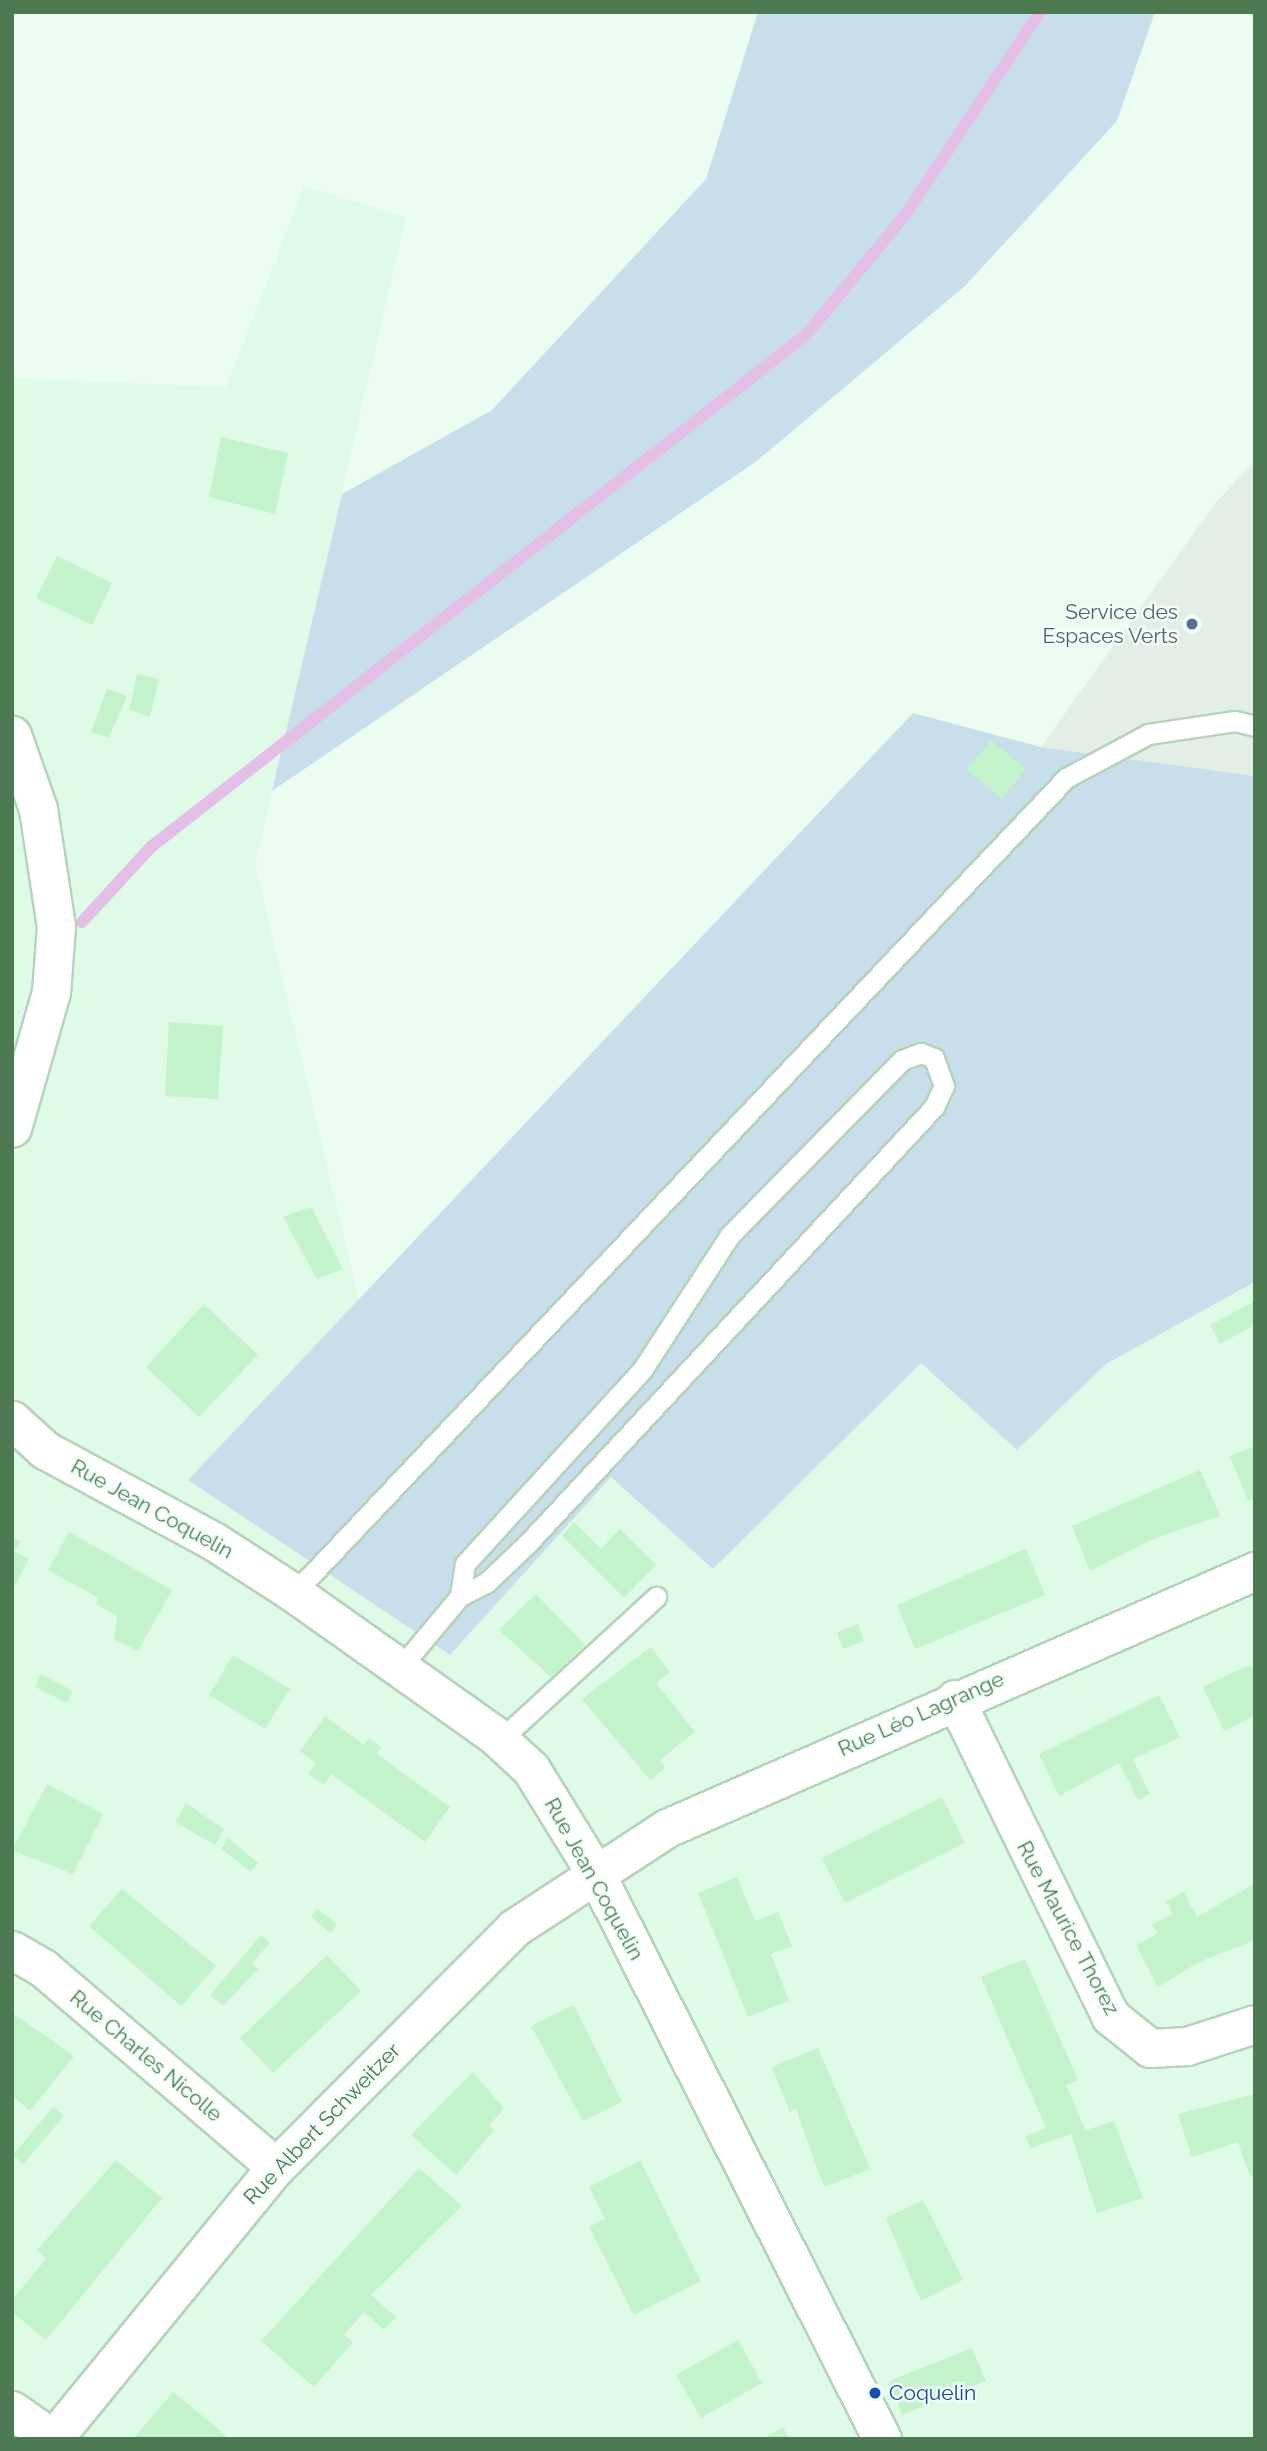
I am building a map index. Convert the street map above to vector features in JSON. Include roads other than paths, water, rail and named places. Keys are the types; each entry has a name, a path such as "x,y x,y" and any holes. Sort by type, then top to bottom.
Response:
{"street":[{"path":"12,735 38,808 56,926 51,992 12,1128"},
{"name":"Rue Jean Coquelin","path":"14,1428 294,1593 500,1740 531,1769 597,1876 882,2439"},
{"name":"Rue Léo Lagrange","path":"597,1876 667,1828 955,1699 1255,1571"},
{"name":"Rue Maurice Thorez","path":"955,1699 1110,2016 1150,2048 1187,2046 1255,2024"},
{"name":"Rue Albert Schweitzer","path":"53,2439 276,2167 514,1928 597,1876"},
{"name":"Rue Charles Nicolle","path":"12,1950 44,1968 276,2167"},
{"path":"12,2410 53,2439"}],"lane":[{"path":"294,1593 1066,778 1148,734 1235,721 1255,726"},
{"path":"400,1668 460,1596 486,1583 528,1543 934,1107 944,1086 934,1058 921,1053 902,1060 730,1234 642,1370 465,1564 460,1596"},
{"path":"500,1740 656,1597"}],"waterway":[{"path":"82,922 151,847 807,334 905,215 1040,12"}],"place":[{"name":"Service des Espaces Verts","path":"1192,624"},
{"name":"Coquelin","path":"875,2393"}]}
